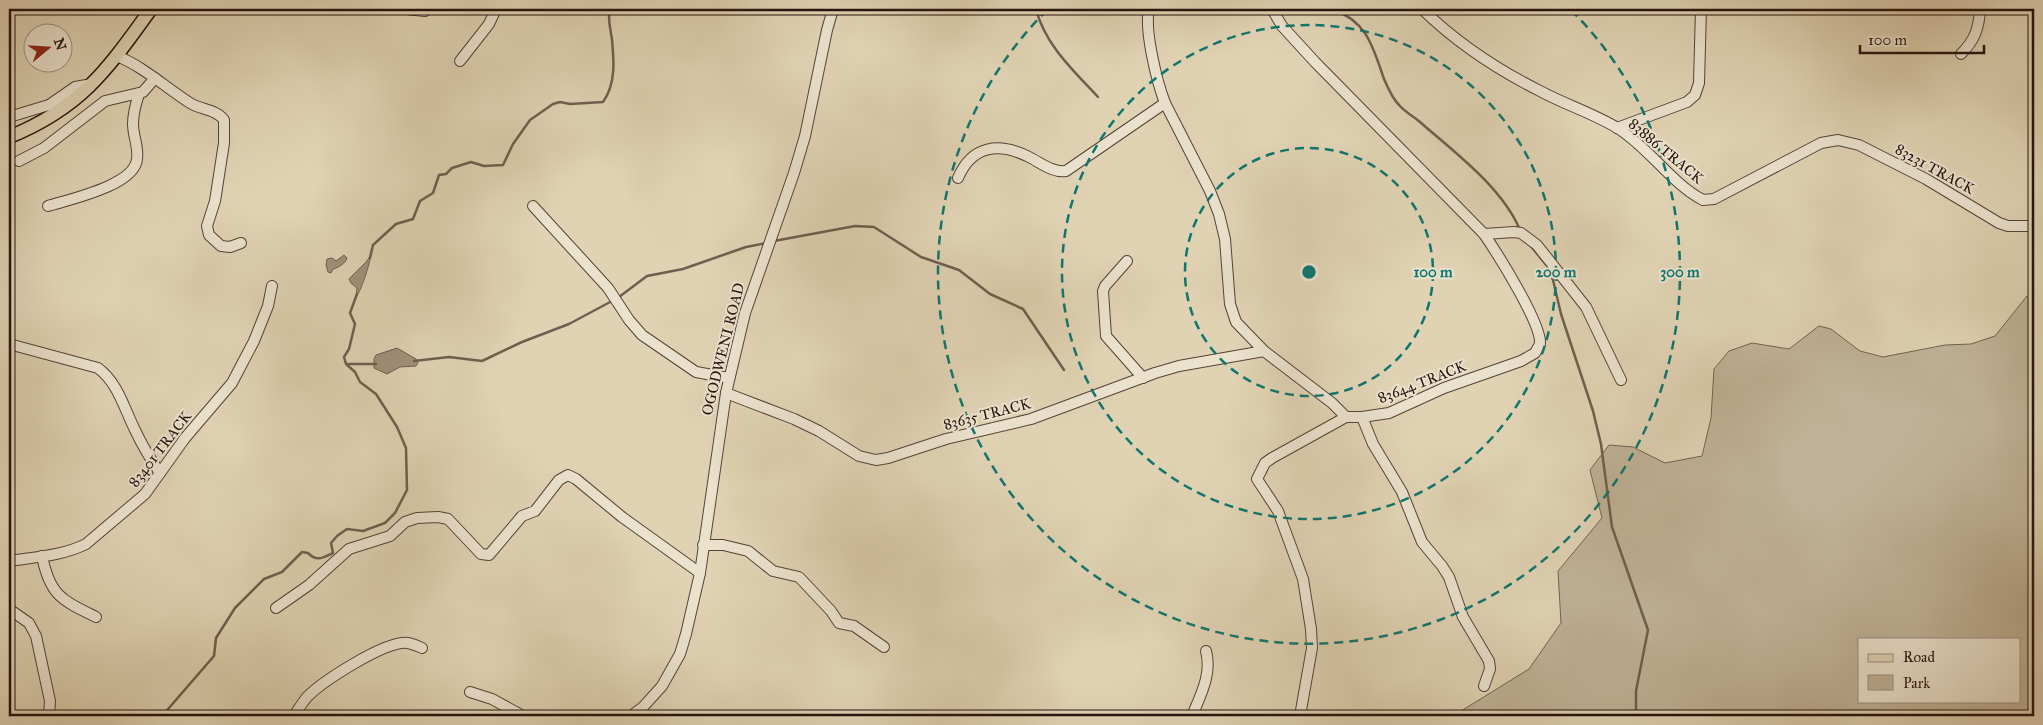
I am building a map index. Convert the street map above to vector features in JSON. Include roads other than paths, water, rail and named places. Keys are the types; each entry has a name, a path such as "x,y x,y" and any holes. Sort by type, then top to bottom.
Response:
{"main road":[{"path":"9,137 43,122 60,111 92,84 117,56 151,9"}],"street":[{"path":"406,9 425,11"},
{"path":"460,61 489,24 496,9"},
{"name":"OGODWENI ROAD","path":"631,716 662,686 680,654 700,573 729,378 750,295 770,242 805,136 833,9"},
{"path":"1148,9 1149,33 1156,76 1165,103 1206,183 1219,214 1225,240 1228,292 1233,317 1240,328 1264,351 1332,403 1346,417 1272,458 1265,463 1258,475 1258,482 1278,511 1306,591 1312,648 1300,716"},
{"name":"83644 TRACK","path":"1272,9 1282,26 1315,62 1484,234 1503,264 1539,330 1538,349 1530,357 1444,388 1389,413 1346,417"},
{"name":"83886 TRACK","path":"1422,9 1491,64 1540,92 1617,128 1639,144 1677,180 1703,200 1714,199 1821,143"},
{"path":"1617,128 1687,102 1696,95 1699,83 1701,9"},
{"path":"1961,54 1976,36 1980,9"},
{"path":"117,56 134,63 190,104 216,112 224,120 224,143 215,201 207,226 209,235 221,246 230,247 241,243"},
{"path":"20,161 44,148 105,101 139,94 155,78"},
{"path":"9,117 49,105 76,87 92,84"},
{"path":"48,206 110,186 133,170 138,157 133,123 139,94"},
{"path":"958,178 963,167 974,155 990,148 1013,150 1056,171 1066,171 1165,103"},
{"name":"83231 TRACK","path":"1821,143 1838,140 1859,145 1926,179 1999,223 2008,226 2034,226"},
{"path":"533,206 608,288 629,320 642,335 696,372 707,376 729,378"},
{"path":"1484,234 1521,233 1537,245 1586,307 1622,380"},
{"path":"1127,261 1105,286 1103,291 1105,330 1110,342 1143,378"},
{"name":"83401 TRACK","path":"9,560 68,552 86,544 145,494 185,438 232,383 254,341 268,306 272,286"},
{"path":"9,344 98,368 108,376 141,442 160,474"},
{"name":"83635 TRACK","path":"726,393 772,409 819,430 859,456 876,460 888,458 946,439 1030,419 1179,366 1264,351"},
{"path":"1362,417 1373,444 1402,492 1422,542 1449,577 1463,617 1489,661 1490,669 1484,686"},
{"path":"276,608 309,585 350,549 390,536 404,522 416,518 438,516 448,519 480,554 489,555 522,516 535,511 559,480 568,475 576,479 630,523 700,573"},
{"path":"703,545 723,545 750,552 772,571 799,577 840,623 854,626 884,647"},
{"path":"42,556 48,581 57,594 96,617"},
{"path":"9,609 29,623 36,636 50,701 49,716"},
{"path":"294,716 311,694 327,680 357,662 389,646 407,643 422,648"},
{"path":"1192,716 1208,673 1209,663 1206,651"},
{"path":"470,692 492,699 523,716"}],"waterway":[{"path":"370,258 373,245 396,224 413,219 420,201 433,193 439,175 446,174 452,168 471,162 484,166 503,165 513,144 530,120 553,104 560,102 570,104 603,102 610,88 613,72 613,48 609,21 610,9"},
{"path":"1036,9 1040,22 1053,46 1098,97"},
{"path":"1332,9 1344,14 1361,28 1367,36 1387,86 1397,102 1476,171 1502,199 1520,230"},
{"path":"774,241 855,226 874,227 921,257 959,270 990,294 1023,309 1064,370"},
{"path":"619,297 647,276 683,269 746,247 766,243"},
{"path":"1530,245 1548,267 1553,280 1561,314 1593,411 1601,444 1612,527 1648,630 1636,691 1636,716"},
{"path":"162,716 214,656 216,638 235,608 264,579 282,572 302,552 308,553 314,558 323,558 333,553 331,543 347,529 363,531 385,523 395,513 407,490 406,448 397,427 376,394 360,382 355,372 346,364 344,357 349,349 355,324 350,313 357,294"},
{"path":"414,361 449,357 482,361 522,342 569,324 612,301"},
{"path":"347,364 376,364"}]}
